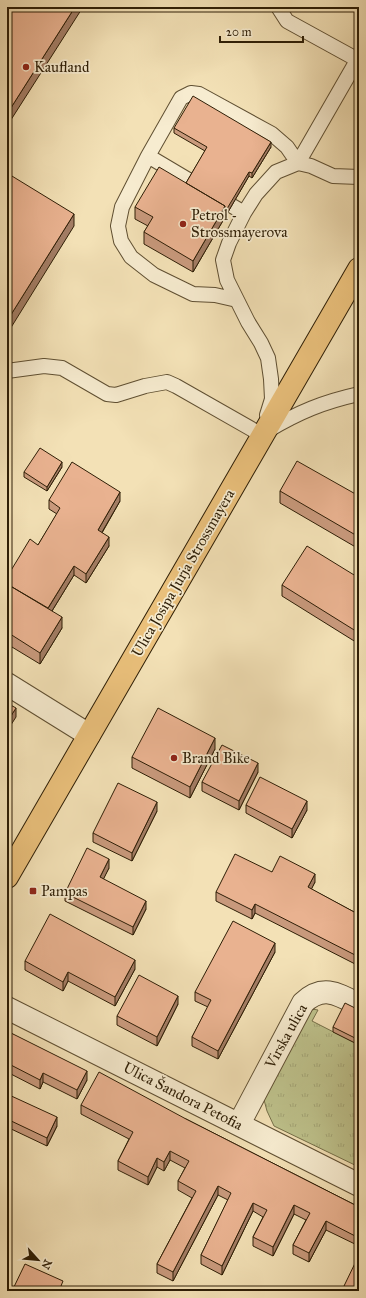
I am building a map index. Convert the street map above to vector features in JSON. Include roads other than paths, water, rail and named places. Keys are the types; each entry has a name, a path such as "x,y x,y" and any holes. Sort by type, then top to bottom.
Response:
{"main road":[{"name":"Ulica Josipa Jurja Strossmayera","path":"7,877 359,269"}],"street":[{"path":"7,684 89,735"},
{"name":"Virska ulica","path":"239,1124 303,1003 311,995 323,992 340,995 359,1005"},
{"name":"Ulica Šandora Petofia","path":"7,1008 359,1185"}],"lane":[{"path":"278,7 287,21 358,58 298,163"},
{"path":"237,300 215,295 193,294 154,274 131,257 121,241 118,226 122,207 148,156 181,98 191,92 199,94 272,134 286,147 298,163"},
{"path":"148,156 244,213"},
{"path":"262,435 272,399 268,358 227,280 223,260 229,243 244,213 256,194 276,172 298,163 311,166 333,176 359,177"},
{"path":"7,371 44,366 62,368 107,394 116,395 145,386 167,382 262,435"},
{"path":"262,435 292,417 316,406 336,399 359,394"}],"place":[{"name":"Kaufland","path":"26,67"},
{"name":"Petrol - Strossmayerova","path":"183,224"},
{"name":"Brand Bike","path":"174,758"},
{"name":"Pampas","path":"33,891"}]}
